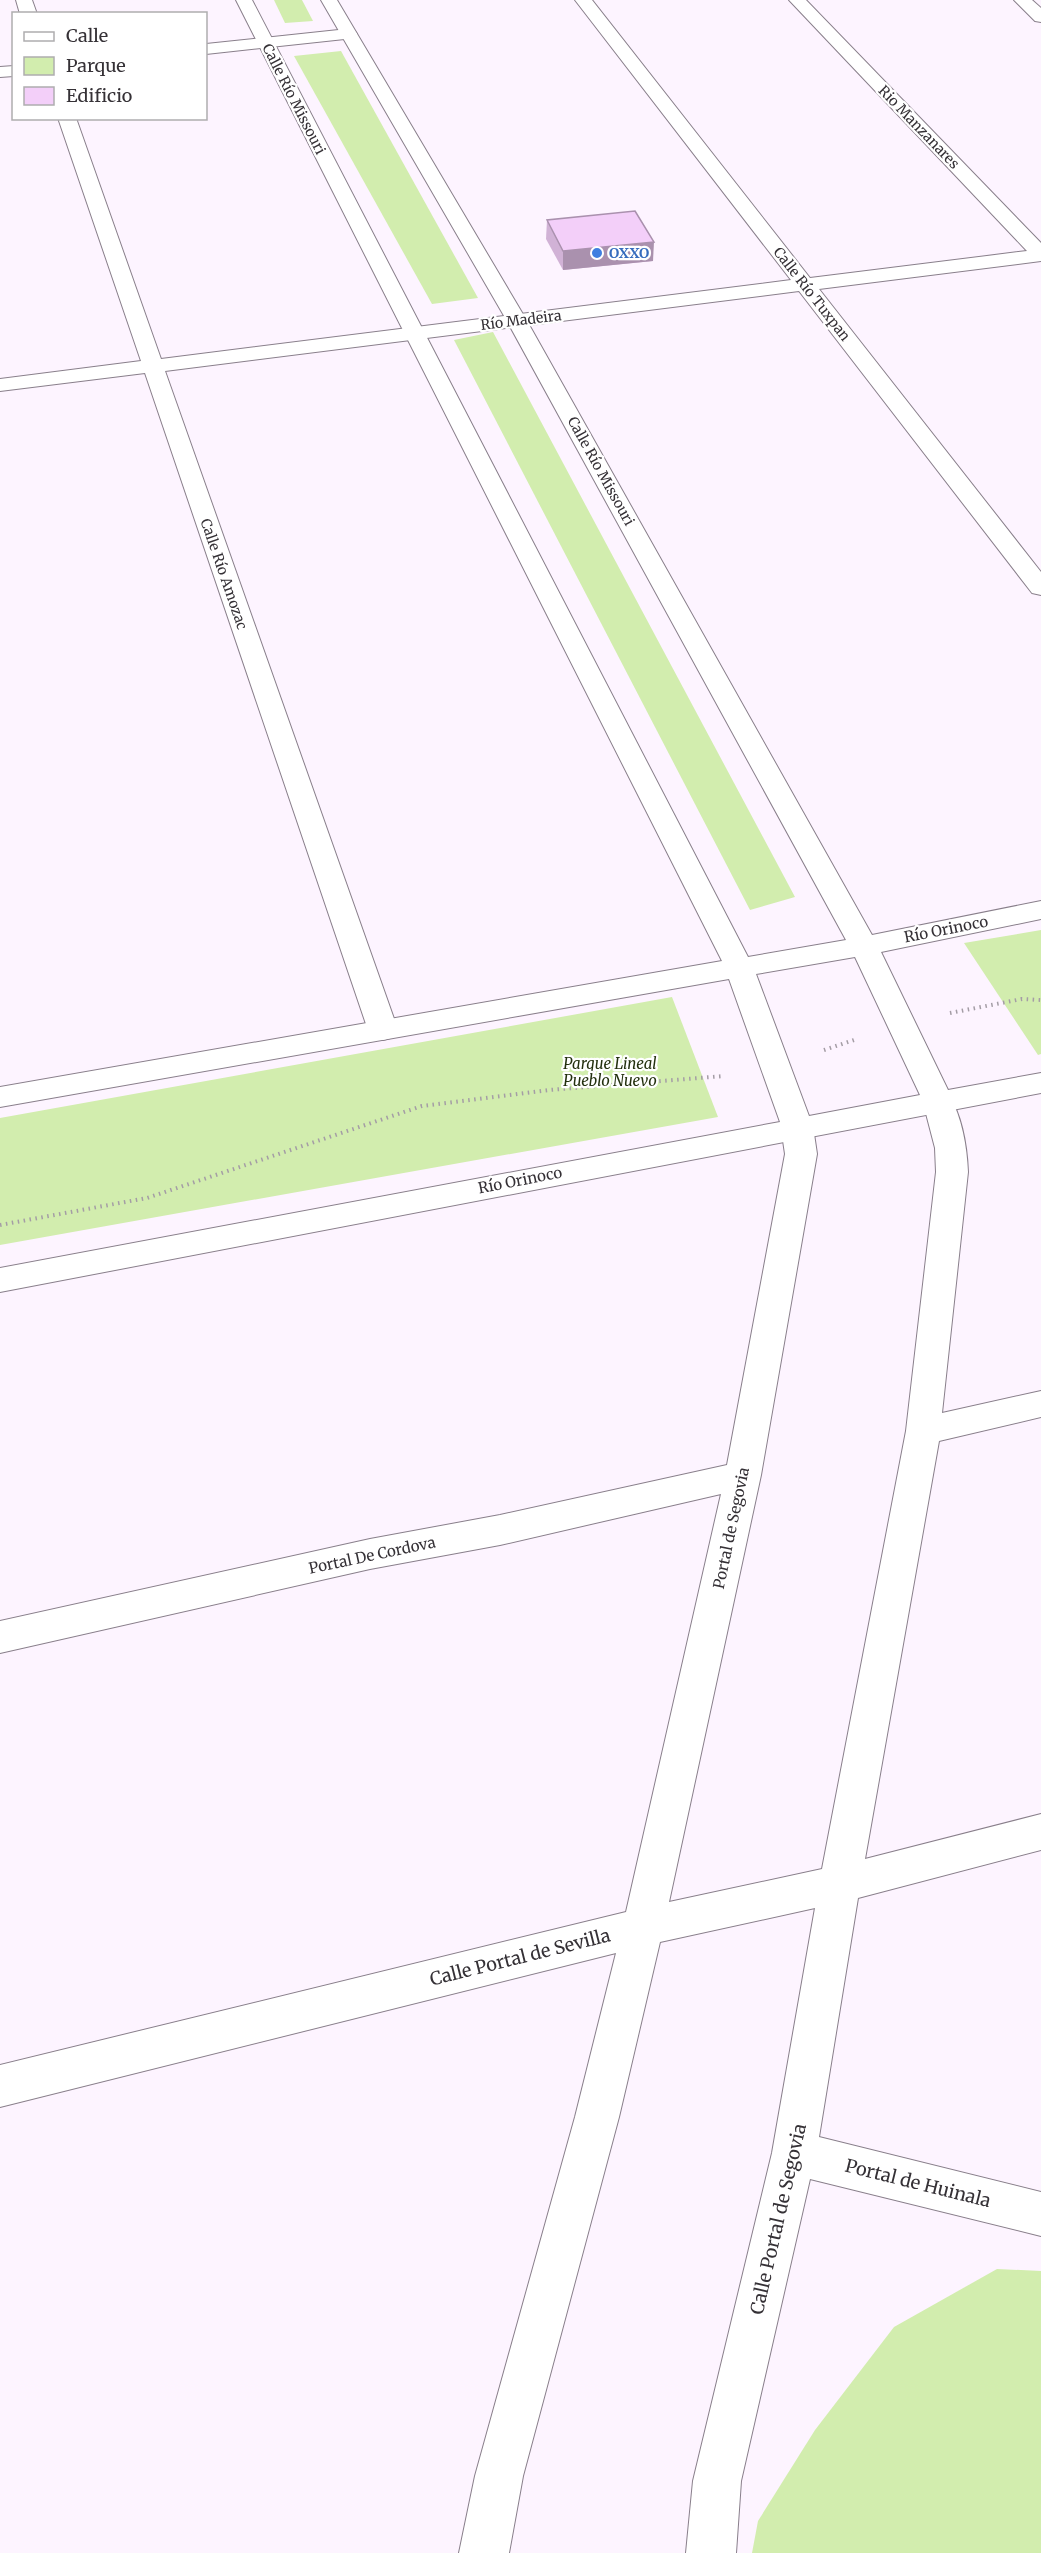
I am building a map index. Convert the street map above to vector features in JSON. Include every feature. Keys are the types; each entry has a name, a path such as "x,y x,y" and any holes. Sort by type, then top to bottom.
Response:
{"street":[{"name":"Calle Río Missouri","path":"244,0 739,967 776,1067"},
{"name":"Calle Río Missouri","path":"329,0 517,321 864,945 938,1102"},
{"name":"Calle Río Tuxpan","path":"583,0 1041,588"},
{"name":"Rio Manzanares","path":"797,0 1041,255"},
{"path":"1022,0 1041,17"},
{"path":"207,49 348,34"},
{"name":"Calle Río Amozac","path":"68,120 383,1030"},
{"name":"Río Madeira","path":"0,385 152,368 1041,255"},
{"name":"Río Orinoco","path":"0,1096 864,945 1041,910"},
{"name":"Portal de Segovia","path":"643,1927 743,1474 801,1154 797,1127 776,1067"},
{"name":"Río Orinoco","path":"0,1280 797,1127 1041,1083"},
{"path":"840,1884 923,1431 952,1172 951,1148 938,1102"},
{"path":"923,1431 1041,1404"},
{"name":"Portal De Cordova","path":"0,1637 370,1554 500,1530 743,1474"},
{"name":"Calle Portal de Sevilla","path":"0,2086 643,1927 840,1884 1041,1832"},
{"name":"Calle Portal de Segovia","path":"711,2553 717,2481 795,2154 840,1884"},
{"path":"484,2553 499,2476 597,2117 643,1927"},
{"name":"Portal de Huinala","path":"795,2154 1041,2214"}],"path":[{"path":"0,1226 147,1198 422,1107 549,1090 720,1077 776,1067 901,1023 1022,999 1041,999"}],"green space":[{"path":"274,0 302,0 313,21 285,23"},
{"path":"341,51 478,298 432,304 294,56"},
{"path":"493,332 795,897 750,910 454,340"},
{"path":"1041,930 1041,1054 1038,1055 964,943"},
{"name":"Parque Lineal Pueblo Nuevo","path":"672,997 718,1117 0,1245 0,1118"},
{"path":"997,2269 1041,2271 1041,2553 752,2553 758,2521 815,2430 894,2327"}],"building":[{"path":"635,211 654,242 563,251 547,220"}],"place":[{"name":"OXXO","path":"597,253"}]}
